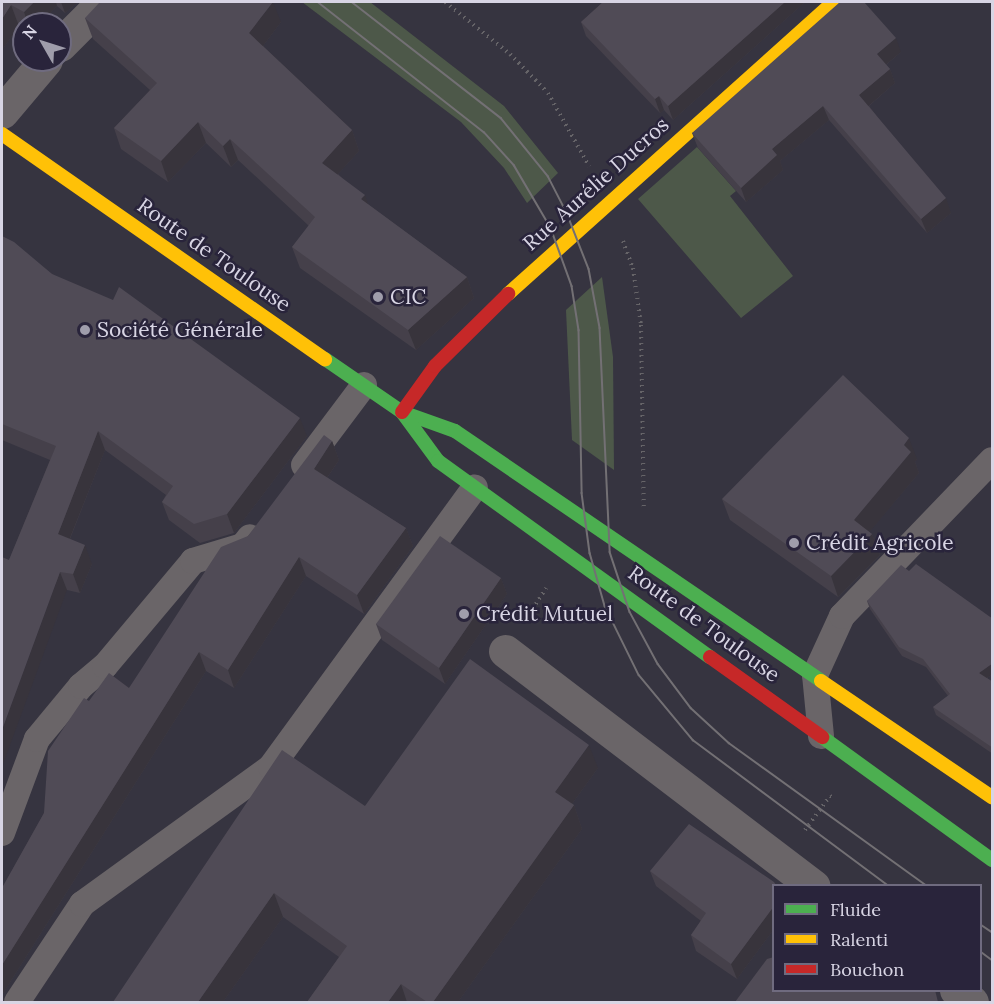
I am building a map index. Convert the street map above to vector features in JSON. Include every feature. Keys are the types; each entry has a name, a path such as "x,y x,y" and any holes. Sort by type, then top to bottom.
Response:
{"main road":[{"name":"Rue Aurélie Ducros","path":"402,412 435,366 606,201 833,2"},
{"name":"Route de Toulouse","path":"2,134 402,412 455,431 993,797"},
{"name":"Route de Toulouse","path":"402,412 438,460 993,860"}],"street":[{"path":"72,33 103,2"},
{"path":"2,112 36,72"},
{"path":"505,651 813,884"},
{"path":"959,992 972,1002"}],"lane":[{"path":"291,482 364,386"},
{"path":"821,736 815,675 842,616 993,460"},
{"path":"17,1002 82,904 271,767 475,487"},
{"path":"2,833 38,739 81,686 105,666 193,561 243,546 264,519"}],"path":[{"path":"446,2 510,54 548,93 575,135 606,201 633,268 641,325 641,507"},
{"path":"781,861 830,796 838,802"}],"green space":[{"path":"302,2 370,2 504,106 558,173 527,203 504,168 461,122"},
{"path":"697,147 736,191 730,196 793,276 741,318 638,199"},
{"path":"602,277 613,357 614,470 572,440 566,310"}],"building":[{"path":"2,2 34,2 24,12 11,5 2,19"},
{"path":"100,2 273,2 249,33 352,130 322,163 365,195 361,199 467,277 408,330 292,247 315,217 230,139 223,146 198,122 161,161 114,128 157,83 85,18"},
{"path":"603,2 785,2 668,106 659,96 655,99 581,22"},
{"path":"840,2 864,2 896,38 877,54 890,69 859,95 946,198 921,219 823,106 772,149 777,155 741,188 692,133"},
{"path":"2,236 14,242 52,274 113,300 119,287 300,418 227,514 194,524 162,502 173,486 98,431 58,534 85,545 73,574 60,572 2,730 2,557 9,560 56,446 2,424"},
{"path":"843,375 909,438 904,445 911,452 854,520 872,534 831,576 722,499"},
{"path":"324,435 332,441 314,469 406,528 357,595 299,557 228,670 199,652 2,965 2,888 44,813 48,751 84,698 89,701 109,673 129,688 221,547 248,536"},
{"path":"440,536 501,578 439,668 376,624"},
{"path":"916,564 993,619 993,663 979,673 993,682 993,748 933,707 950,694 923,659 899,647 867,601 901,565 909,571"},
{"path":"470,659 589,745 555,792 574,805 433,1002 427,1002 401,984 388,1002 307,1002 347,946 274,893 198,1002 113,1002 282,750 365,806"},
{"path":"689,824 774,882 775,884 772,884 772,909 731,964 691,935 706,913 650,871"},
{"path":"772,958 772,992 936,992 938,1002 735,1002 767,959"}],"tram line":[{"path":"318,2 484,132 514,165 551,228 572,286 579,330 582,493 590,553 605,606 639,675 693,740 886,884"},
{"path":"352,2 501,118 548,176 567,213 589,269 600,328 610,552 630,612 658,664 691,708 729,743 924,884"},
{"path":"982,925 992,932"},
{"path":"982,952 992,960"}],"traffic: fast":[{"path":"325,359 402,412 455,431 821,681"},
{"path":"402,412 438,461 710,657"},
{"path":"822,737 992,860"}],"traffic: slow":[{"path":"508,294 833,2"},
{"path":"2,134 325,359"},
{"path":"821,681 992,797"}],"traffic: jam":[{"path":"402,412 435,366 508,294"},
{"path":"710,657 822,737"}],"place":[{"name":"CIC","path":"378,297"},
{"name":"Société Générale","path":"85,330"},
{"name":"Crédit Agricole","path":"794,543"},
{"name":"Crédit Mutuel","path":"464,614"}]}
